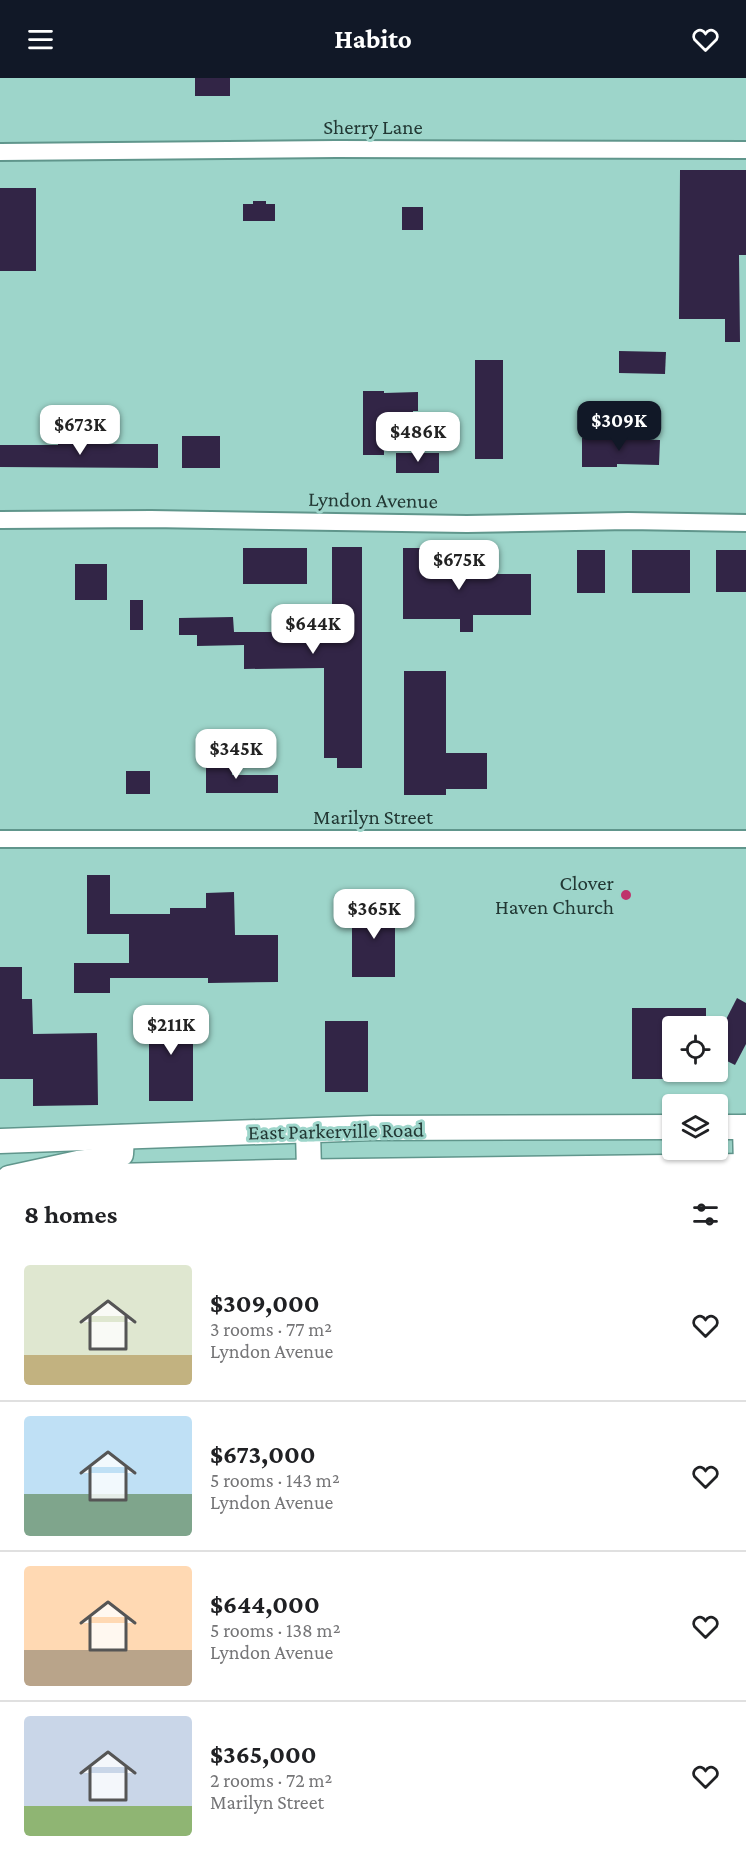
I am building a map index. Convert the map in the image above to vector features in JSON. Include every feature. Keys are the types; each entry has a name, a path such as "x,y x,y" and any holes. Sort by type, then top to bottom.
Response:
{"main road":[{"name":"East Parkerville Road","path":"0,1141 308,1131 662,1127"},
{"path":"728,1127 745,1127 746,1166"},
{"path":"308,1131 309,1171"},
{"path":"9,1178 78,1163 110,1159 122,1154 122,1137"},
{"name":"East Parkerville Road","path":"34,1178 309,1171 746,1166"}],"street":[{"name":"Sherry Lane","path":"0,152 336,149 746,150"},
{"name":"Lyndon Avenue","path":"0,520 151,519 467,524 628,521 746,522"},
{"name":"Marilyn Street","path":"0,839 746,839"}],"building":[{"path":"195,78 230,78 230,96 195,96"},
{"path":"680,170 746,170 746,255 739,255 740,342 725,342 725,319 679,319"},
{"path":"0,188 36,188 36,271 0,271"},
{"path":"253,201 275,204 275,221 243,221 243,204 253,204"},
{"path":"402,207 423,207 423,230 402,230"},
{"path":"619,351 666,352 665,374 619,373"},
{"path":"475,360 503,360 503,459 475,459"},
{"path":"363,391 418,392 418,411 413,411 413,428 384,428 384,455 363,455"},
{"path":"182,436 220,436 220,468 182,468"},
{"path":"582,438 660,440 659,465 617,464 617,467 582,467"},
{"path":"58,441 97,441 97,444 158,444 158,468 0,467 0,445 58,445"},
{"path":"396,453 439,453 439,473 396,473"},
{"path":"332,547 362,547 362,768 337,768 337,758 324,758 324,668 244,669 244,645 197,646 197,635 179,635 179,618 233,617 234,632 332,632"},
{"path":"243,548 307,548 307,584 243,584"},
{"path":"403,548 445,548 445,574 531,574 531,615 473,615 473,632 460,632 460,619 403,619"},
{"path":"577,550 605,550 605,593 577,593"},
{"path":"632,550 690,550 690,593 632,593"},
{"path":"716,550 746,550 746,592 716,592"},
{"path":"75,564 107,564 107,600 75,600"},
{"path":"130,600 143,600 143,630 130,630"},
{"path":"404,671 446,671 446,753 487,753 487,789 446,789 446,795 404,795"},
{"path":"206,758 232,758 232,775 278,775 278,793 206,793"},
{"path":"126,771 150,771 150,794 126,794"},
{"path":"87,875 110,875 110,914 170,914 170,908 206,908 206,893 234,892 235,935 278,935 278,982 208,983 208,978 110,978 110,993 74,993 74,963 129,963 129,934 87,934"},
{"path":"352,903 395,903 395,977 352,977"},
{"path":"0,967 22,967 22,999 32,999 33,1034 97,1033 98,1105 33,1106 33,1079 0,1079"},
{"path":"737,998 746,1003 746,1044 735,1065 728,1062 728,1016"},
{"path":"632,1008 706,1008 706,1016 662,1016 662,1079 632,1079"},
{"path":"149,1012 193,1012 193,1101 149,1101"},
{"path":"325,1021 368,1021 368,1092 325,1092"}],"place":[{"name":"Clover Haven Church","path":"626,895"}]}
